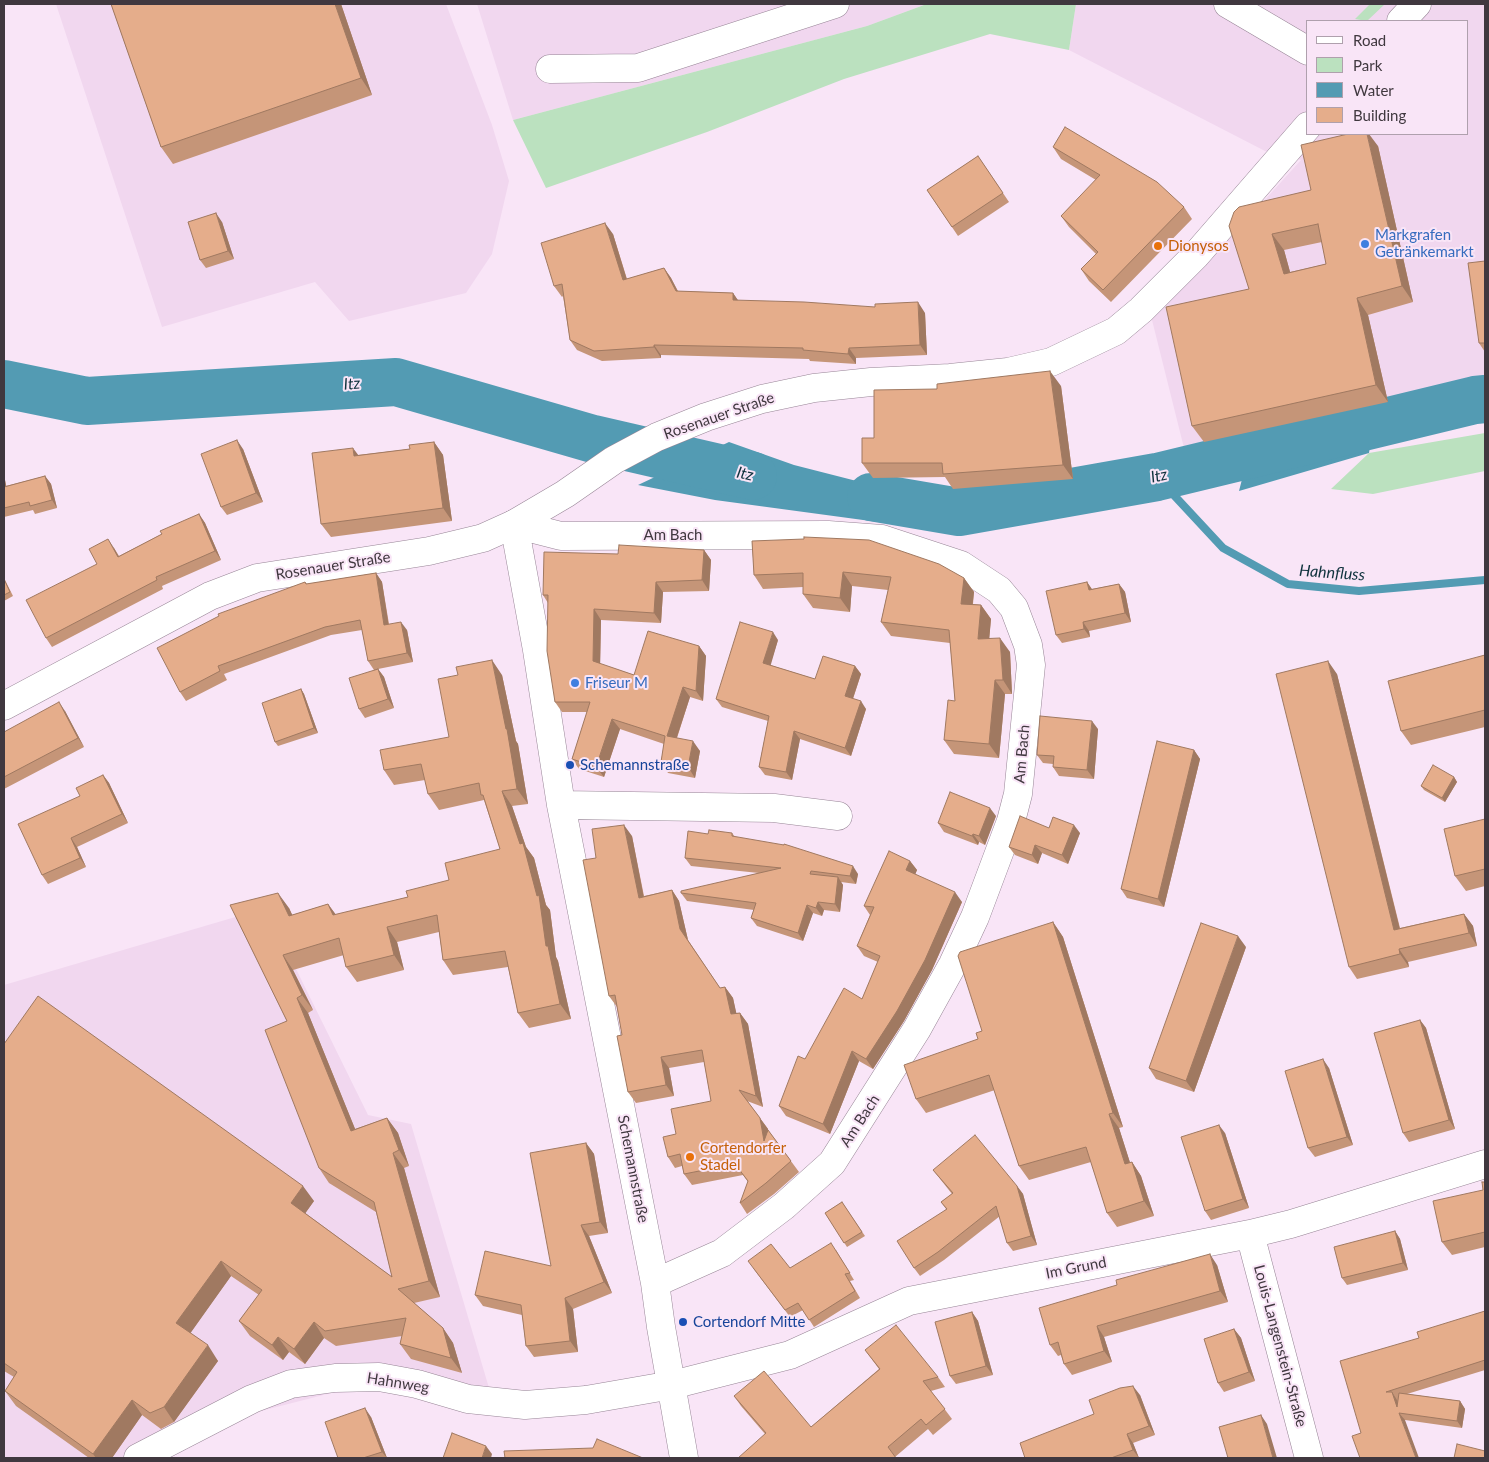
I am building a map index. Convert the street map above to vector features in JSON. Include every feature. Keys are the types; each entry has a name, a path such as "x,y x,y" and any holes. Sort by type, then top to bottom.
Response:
{"street":[{"path":"550,69 638,68 835,4"},
{"path":"1228,4 1306,50"},
{"path":"1402,20 1417,4"},
{"name":"Rosenauer Straße","path":"4,706 210,596 257,578 449,547 484,538 514,524 565,494 614,460 656,437 706,417 762,399 814,388 1008,372 1051,362 1116,332 1141,310 1196,255 1306,128"},
{"name":"Schemannstraße","path":"514,524 537,650 561,806 655,1284 684,1458"},
{"name":"Am Bach","path":"514,524 560,536 828,535 882,539 961,565 999,590 1014,608 1028,645 1031,665 1018,794 1012,821 975,917 953,964 917,1029 832,1163 784,1206 722,1253 655,1284"},
{"path":"561,806 774,808 838,816"},
{"name":"Im Grund","path":"672,1386 790,1354 909,1301 1250,1234 1291,1224 1485,1164"},
{"name":"Louis-Langenstein-Straße","path":"1250,1234 1309,1458"},
{"name":"Hahnweg","path":"138,1458 252,1399 291,1384 335,1378 379,1377 417,1384 468,1399 525,1405 586,1400 672,1386"}],"shaded area":[{"path":"56,4 446,4 492,125 509,181 492,254 466,293 349,321 315,282 162,327"},
{"path":"477,4 935,4 924,5 867,26 513,120"},
{"path":"1076,4 1485,4 1485,416 1189,468 1151,316 1203,268 1301,160 1265,151 1069,50"},
{"path":"266,908 368,1115 411,1124 489,1388 339,1391 257,1412 169,1458 4,1458 4,985"}],"green space":[{"path":"1076,4 1069,50 990,34 844,79 707,132 546,188 513,120 867,26 924,5"},
{"path":"1370,4 1385,4 1368,20 1355,19"},
{"path":"1485,433 1485,471 1373,494 1331,489 1369,453"}],"water":[{"path":"1375,410 1369,453 1239,491 1250,448"},
{"path":"729,442 794,465 927,499 945,496 915,527 715,500 638,485"}],"building":[{"path":"111,4 335,4 361,78 161,147"},
{"path":"1065,127 1157,182 1184,207 1103,290 1081,269 1098,252 1061,216 1100,175 1053,147"},
{"path":"1344,135 1367,135 1402,286 1357,298 1376,385 1192,426 1166,307 1249,289 1229,226 1234,212 1239,207 1311,190 1301,145","holes":["1318,224 1326,264 1284,274 1272,234"]},
{"path":"978,156 1003,193 952,227 927,190"},
{"path":"216,213 228,251 200,260 188,222"},
{"path":"605,223 623,280 664,268 676,291 733,293 733,300 875,307 875,304 918,302 920,345 849,348 848,354 803,350 803,348 654,345 654,347 594,351 570,340 562,284 554,286 541,243"},
{"path":"1485,261 1485,343 1479,343 1468,263"},
{"path":"1050,371 1063,465 943,474 942,463 862,463 862,438 874,438 874,390 937,389 937,384"},
{"path":"237,440 256,493 221,507 201,454"},
{"path":"434,442 443,508 321,524 312,453 353,448 354,456 410,449 409,445"},
{"path":"45,476 52,500 30,506 29,502 4,508 4,487"},
{"path":"199,514 215,551 156,577 157,580 46,638 26,600 97,564 89,549 108,539 118,557 162,534 160,531"},
{"path":"804,537 869,540 939,564 964,578 961,604 981,605 978,639 1000,638 1003,680 995,680 989,744 944,740 948,700 955,701 949,630 881,622 891,577 843,572 840,598 803,594 803,573 754,575 752,541 804,539"},
{"path":"619,545 704,550 702,580 656,582 654,613 594,609 593,661 634,675 648,631 699,646 696,691 683,687 667,736 693,741 688,767 661,762 665,736 612,719 596,767 572,759 590,702 555,702 547,651 548,595 543,595 544,552 618,554"},
{"path":"376,573 384,625 401,622 407,653 368,661 360,620 325,627 218,666 220,671 180,692 157,648 219,616 218,614 305,582 306,584"},
{"path":"4,579 10,592 4,595"},
{"path":"1087,582 1089,590 1119,584 1125,613 1083,622 1084,629 1056,635 1046,591"},
{"path":"740,622 773,632 763,663 815,679 823,656 855,666 845,696 861,701 845,748 794,731 786,772 759,767 769,716 716,699"},
{"path":"1485,655 1485,710 1401,731 1388,681"},
{"path":"492,660 507,729 517,789 502,791 520,844 523,843 537,896 539,895 546,946 548,946 560,1004 518,1013 505,951 443,960 437,915 387,927 394,955 346,967 339,938 283,955 302,995 297,998 351,1131 387,1118 399,1150 393,1153 429,1281 398,1289 443,1328 451,1358 400,1344 406,1318 325,1331 314,1322 294,1349 278,1337 272,1345 239,1321 262,1290 221,1261 176,1323 208,1345 164,1407 150,1413 132,1400 93,1454 5,1391 17,1372 4,1363 4,1044 38,996 303,1186 291,1203 392,1277 374,1202 319,1168 265,1030 287,1021 230,905 278,893 289,916 328,904 333,915 408,897 406,891 449,880 445,863 500,849 483,795 481,795 479,783 428,794 421,764 384,770 380,750 449,737 438,679 458,675 456,667"},
{"path":"1328,661 1394,930 1464,914 1469,933 1399,949 1400,954 1349,967 1276,674"},
{"path":"378,669 388,699 359,709 349,678"},
{"path":"301,689 314,728 275,742 262,703"},
{"path":"59,702 78,738 4,777 4,732"},
{"path":"1040,716 1092,721 1087,770 1053,767 1054,756 1037,755"},
{"path":"1157,741 1194,750 1158,899 1121,889"},
{"path":"1433,765 1454,777 1442,798 1421,786"},
{"path":"103,775 122,814 71,838 80,858 42,875 18,824 80,796 76,788"},
{"path":"950,792 990,808 979,836 973,834 972,836 938,823"},
{"path":"1020,816 1049,828 1053,817 1074,825 1062,855 1035,845 1032,855 1009,847"},
{"path":"1485,819 1485,869 1455,876 1444,829"},
{"path":"624,825 639,898 672,890 680,929 720,988 725,987 731,1014 740,1013 756,1096 739,1090 760,1118 764,1141 768,1130 791,1161 740,1203 748,1181 735,1164 684,1174 680,1154 668,1157 663,1137 676,1134 671,1109 711,1101 702,1050 661,1057 666,1085 628,1092 617,1036 622,1035 615,995 609,996 583,860 596,858 592,829"},
{"path":"709,830 732,833 732,836 784,844 853,866 850,876 811,871 810,874 838,877 835,904 818,902 816,908 807,905 798,933 751,918 756,903 681,893 681,891 781,868 685,858 688,831 708,834"},
{"path":"889,851 910,861 906,870 955,892 925,960 897,1011 866,1059 852,1051 823,1124 779,1106 798,1056 805,1059 844,988 862,999 880,956 857,946 874,907 864,906"},
{"path":"1053,922 1113,1113 1109,1114 1125,1164 1132,1162 1144,1201 1107,1213 1086,1147 1019,1166 989,1075 916,1099 904,1065 978,1039 976,1033 982,1031 958,956 960,952"},
{"path":"1201,923 1238,936 1186,1081 1149,1068"},
{"path":"1420,1020 1449,1120 1403,1133 1374,1033"},
{"path":"1323,1059 1347,1137 1308,1148 1285,1071"},
{"path":"1219,1125 1243,1199 1205,1211 1181,1137"},
{"path":"975,1135 1017,1186 1031,1236 1007,1243 996,1206 938,1252 914,1268 897,1241 947,1209 941,1202 953,1193 933,1170"},
{"path":"586,1143 600,1222 581,1225 604,1282 565,1298 570,1341 526,1346 521,1305 475,1295 485,1251 551,1266 530,1153"},
{"path":"1482,1182 1485,1182 1485,1232 1442,1242 1433,1201 1483,1190"},
{"path":"842,1202 862,1232 844,1243 825,1213"},
{"path":"1395,1231 1403,1263 1342,1278 1334,1247"},
{"path":"831,1243 850,1273 845,1274 855,1291 809,1320 798,1303 785,1310 748,1261 771,1244 790,1268"},
{"path":"1210,1254 1220,1291 1097,1326 1104,1351 1064,1364 1058,1342 1050,1345 1039,1308 1117,1285 1116,1280"},
{"path":"1485,1311 1485,1360 1386,1392 1392,1392 1397,1407 1399,1393 1460,1401 1457,1421 1399,1413 1416,1458 1360,1458 1352,1436 1361,1433 1340,1361 1419,1338 1417,1332"},
{"path":"972,1312 986,1366 950,1376 935,1322"},
{"path":"896,1325 938,1377 923,1381 945,1409 926,1425 921,1419 888,1447 896,1458 738,1458 766,1433 734,1396 764,1371 811,1427 880,1369 865,1350"},
{"path":"1234,1329 1249,1372 1218,1383 1204,1339"},
{"path":"1133,1386 1149,1426 1127,1434 1133,1450 1111,1458 1025,1458 1020,1443 1094,1414 1089,1400 1120,1388"},
{"path":"365,1408 382,1452 363,1458 338,1458 325,1422"},
{"path":"1261,1415 1273,1458 1228,1458 1219,1427"},
{"path":"452,1433 486,1446 482,1458 443,1458"},
{"path":"597,1439 643,1458 505,1458 504,1451 593,1448"},
{"path":"1457,1444 1485,1451 1485,1458 1454,1458"}],"waterway":[{"name":"Itz","path":"4,384 87,401 396,382 593,439 753,476"},
{"name":"Itz","path":"871,497 959,512 1157,477 1485,399"},
{"name":"Hahnfluss","path":"1157,477 1223,548 1288,584 1359,591 1485,580"}],"place":[{"name":"Markgrafen Getränkemarkt","path":"1365,244"},
{"name":"Dionysos","path":"1158,246"},
{"name":"Friseur M","path":"575,683"},
{"name":"Schemannstraße","path":"570,765"},
{"name":"Cortendorfer Stadel","path":"690,1157"},
{"name":"Cortendorf Mitte","path":"683,1322"}]}
